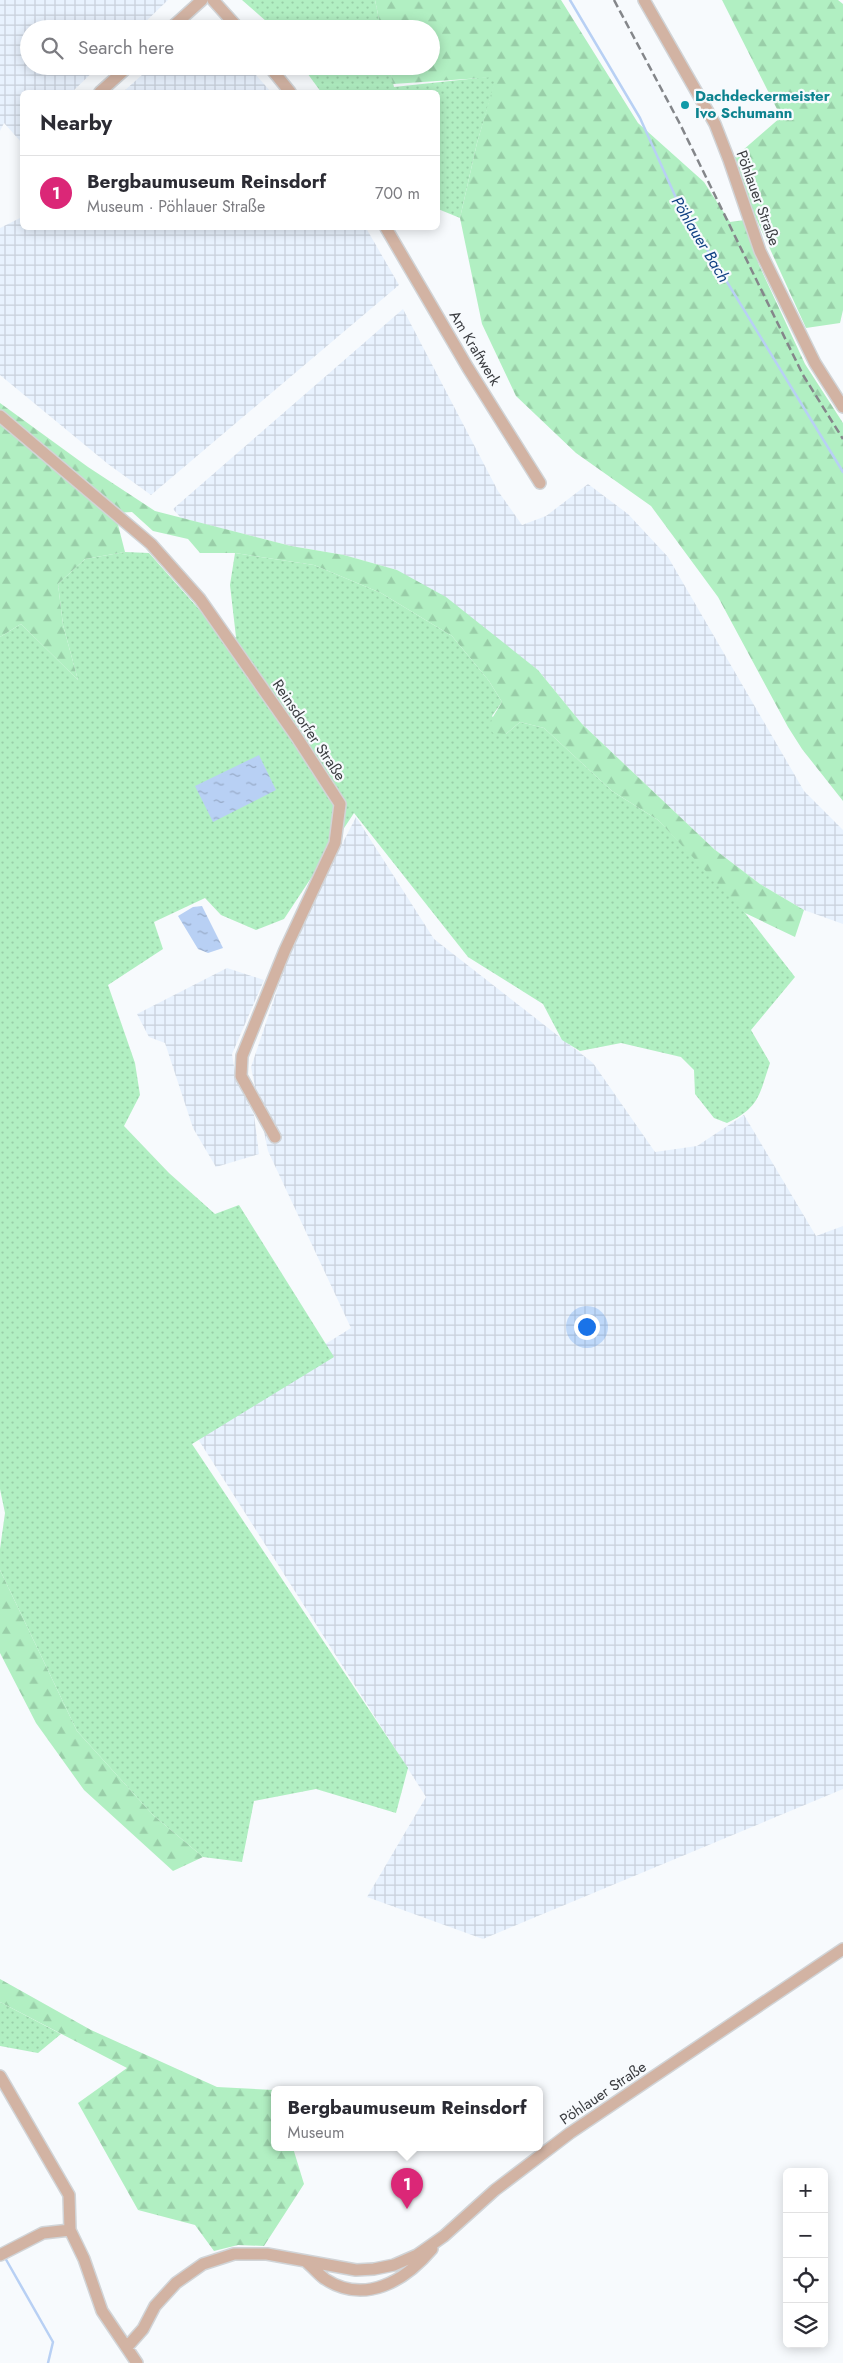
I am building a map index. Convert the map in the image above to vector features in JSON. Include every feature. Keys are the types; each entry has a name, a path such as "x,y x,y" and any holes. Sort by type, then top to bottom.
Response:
{"street":[{"path":"180,20 202,0"},
{"path":"213,0 230,20"},
{"name":"Pöhlauer Straße","path":"644,0 714,124 729,160 760,251 815,363 843,406"},
{"path":"102,90 118,75"},
{"path":"276,75 288,90"},
{"name":"Am Kraftwerk","path":"387,230 468,368 540,483"},
{"name":"Reinsdorfer Straße","path":"0,416 152,544 200,599 296,736 340,804 335,842 285,950 242,1056 241,1076 275,1137"},
{"name":"Pöhlauer Straße","path":"127,2347 143,2329 155,2306 176,2283 203,2264 234,2254 268,2254 356,2270 394,2265 417,2255 444,2236 495,2190 570,2133 843,1948"},
{"path":"0,2076 69,2194 70,2230 84,2259 102,2311 137,2363"},
{"path":"4,2253 42,2233 70,2230"},
{"path":"305,2261 325,2279 348,2289 369,2290 403,2278 421,2262 444,2236"}],"shaded area":[{"path":"0,0 168,0 147,20 20,20 20,75 90,75 74,90 20,90 20,141 4,123 0,131"},
{"path":"142,75 256,75 269,90 125,90"},
{"path":"20,218 20,230 367,230 399,285 151,495 108,464 0,375 0,228"},
{"path":"403,309 498,491 522,525 546,516 588,484 628,514 668,557 804,791 843,830 843,924 804,910 760,884 714,849 582,724 538,670 397,570 344,555 291,546 181,518 173,509"},
{"path":"356,817 434,939 593,1063 655,1152 697,1146 744,1115 816,1236 843,1226 843,1789 483,1939 367,1897 426,1797 191,1428 351,1328 268,1151 251,1067 296,934"},
{"path":"227,968 264,980 232,1054 236,1079 254,1115 259,1154 216,1167 193,1128 165,1043 149,1037 137,1014"}],"green space":[{"path":"242,0 375,0 379,20 265,20"},
{"path":"375,0 561,0 638,123 704,182 730,222 745,220 759,265 805,364 843,423 843,801 802,749 788,727 718,597 651,506 576,453 516,396 482,324 460,218 477,143 496,77 393,84 391,75 440,75 440,20 379,20"},
{"path":"722,0 838,0 843,4 843,310 840,323 806,328 745,194 735,157 781,117"},
{"path":"309,75 391,75 394,87 497,76 477,143 460,218 440,210 440,90 320,90"},
{"path":"0,403 88,467 155,511 291,546 344,555 397,570 446,597 538,670 582,724 714,849 760,884 804,910 795,937 745,913 658,820 612,791 544,728 520,722 506,734 493,733 488,725 502,702 489,681 452,636 381,593 314,565 235,553 200,553 188,539 153,531 132,512 115,513 125,552 85,559 58,584 63,625 78,680 21,624 0,637"},
{"path":"125,552 149,553 229,643 236,637 230,585 235,553 314,565 381,593 452,636 489,681 502,702 492,716 506,734 520,722 544,728 612,791 658,820 735,900 795,977 751,1030 770,1063 757,1099 746,1111 727,1123 714,1118 695,1094 694,1070 681,1057 621,1043 580,1051 562,1040 543,1004 468,957 354,813 284,919 256,930 221,915 205,898 154,922 163,949 108,985 135,1063 140,1095 124,1126 169,1173 215,1214 239,1205 334,1357 192,1444 408,1768 396,1813 316,1789 254,1801 242,1862 203,1857 153,1815 77,1731 0,1570 0,1549 5,1513 0,1489 0,637 21,624 78,680 63,625 58,584 85,559"},
{"path":"0,1570 77,1731 153,1815 203,1857 173,1871 84,1790 36,1723 0,1653"},
{"path":"0,1979 91,2030 217,2087 271,2090 271,2151 294,2151 304,2184 264,2246 238,2245 214,2251 195,2225 138,2210 78,2103 127,2068 0,2002"},
{"path":"0,2002 61,2034 38,2053 0,2046"}],"water":[{"path":"259,755 276,790 213,822 195,786"},
{"path":"202,906 223,948 208,953 198,949 178,916 193,907"}],"waterway":[{"name":"Pöhlauer Bach","path":"570,0 640,118 677,200 843,472"},
{"path":"4,2256 53,2342 48,2363"}],"railway":[{"path":"614,0 680,124 803,375 843,439"}],"place":[{"name":"Dachdeckermeister Ivo Schumann","path":"685,105"},
{"name":"Bergbaumuseum Reinsdorf","path":"407,2209"}]}
